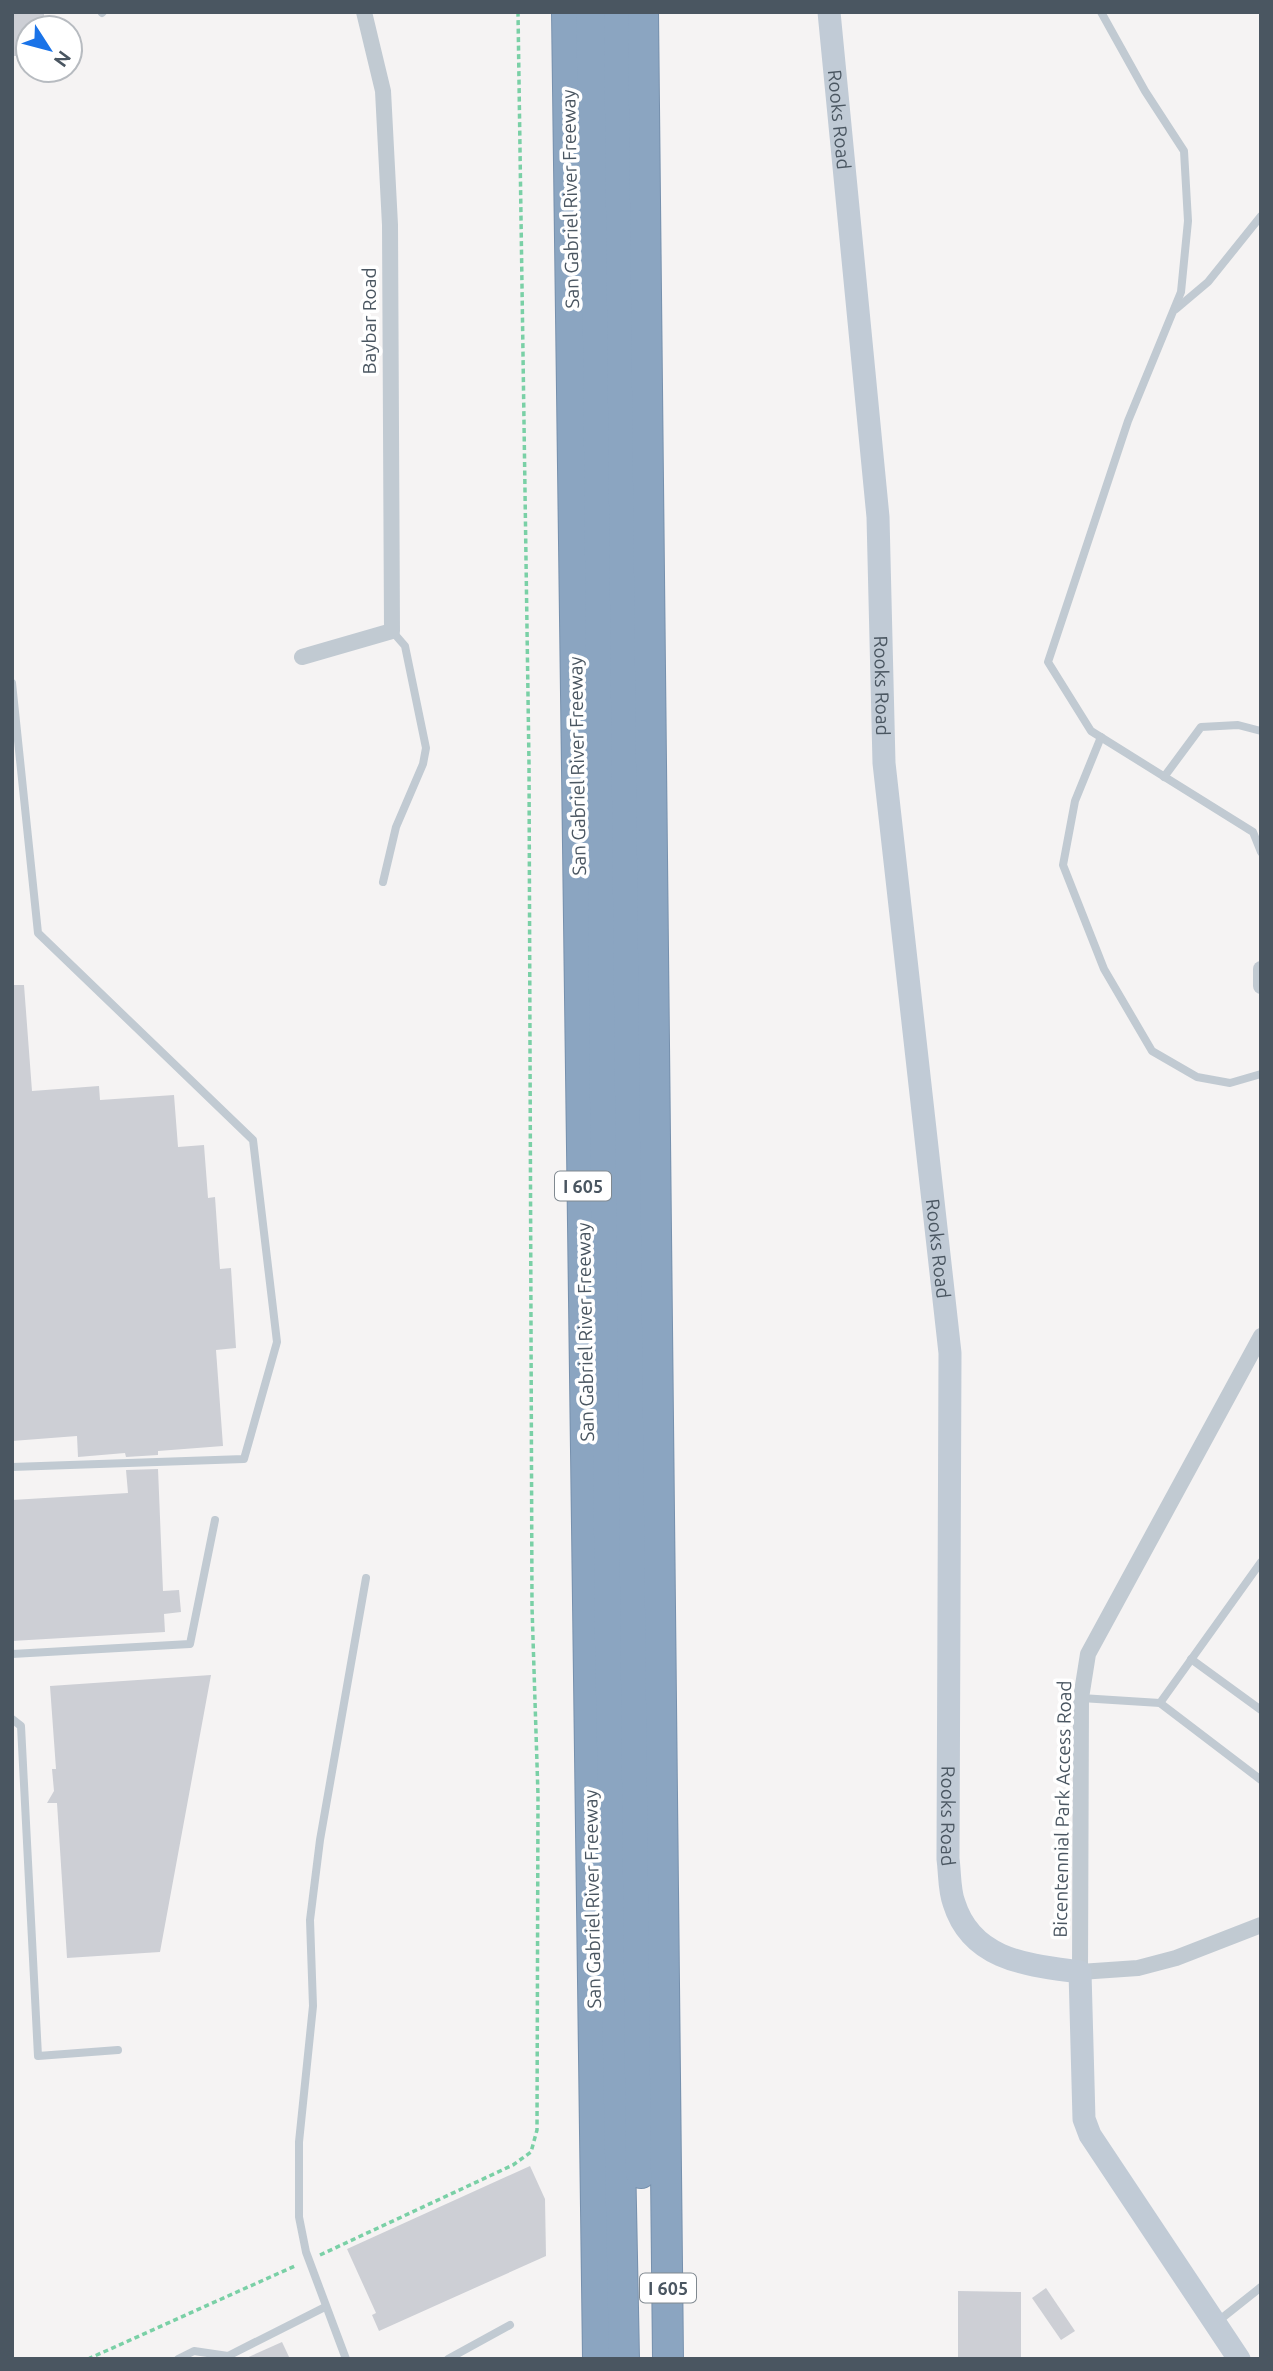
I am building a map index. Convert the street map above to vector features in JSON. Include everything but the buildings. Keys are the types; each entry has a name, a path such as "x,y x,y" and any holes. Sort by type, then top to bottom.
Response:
{"highway":[{"name":"San Gabriel River Freeway","path":"567,12 598,2359"},
{"path":"591,12 598,340 597,566 610,1644 624,2359"},
{"path":"620,12 642,2359"},
{"name":"I 605","path":"643,12 668,2359"},
{"path":"668,2217 679,2359"}],"street":[{"name":"Baybar Road","path":"364,12 383,91 390,225 392,631"},
{"name":"Rooks Road","path":"828,12 878,517 884,763 950,1353 948,1859 953,1903 968,1930 989,1951 1017,1963 1080,1972"},
{"path":"302,657 392,631"},
{"path":"1261,969 1261,986"},
{"name":"Bicentennial Park Access Road","path":"1080,1972 1081,1698 1088,1654 1261,1336"},
{"path":"1239,2359 1090,2135 1084,2119 1080,1972 1138,1968 1176,1958 1261,1924"}],"lane":[{"path":"1101,12 1145,91 1184,151 1188,221 1181,292 1128,421 1048,662 1091,731 1253,832 1261,852"},
{"path":"1174,311 1208,282 1261,216"},
{"path":"383,882 396,827 423,764 426,748 405,646 392,631"},
{"path":"12,683 38,933 253,1140 277,1342 244,1459 12,1467"},
{"path":"1164,777 1201,727 1238,725 1261,731"},
{"path":"1101,737 1075,801 1063,865 1104,969 1152,1051 1197,1077 1230,1083 1261,1074"},
{"path":"12,1654 190,1644 215,1520"},
{"path":"1160,1703 1261,1562"},
{"path":"346,2359 308,2261 299,2217 299,2142 313,2006 310,1920 320,1840 366,1578"},
{"path":"1191,1659 1261,1710"},
{"path":"1081,1698 1160,1703 1261,1780"},
{"path":"12,1719 21,1726 38,2056 118,2050"},
{"path":"1215,2323 1261,2287"},
{"path":"178,2359 194,2351 228,2356 325,2307"},
{"path":"448,2359 510,2325"}],"path":[{"path":"88,2359 264,2277 308,2261 513,2165 531,2152 537,2130 539,1808 532,1594 529,764 518,12"}]}
